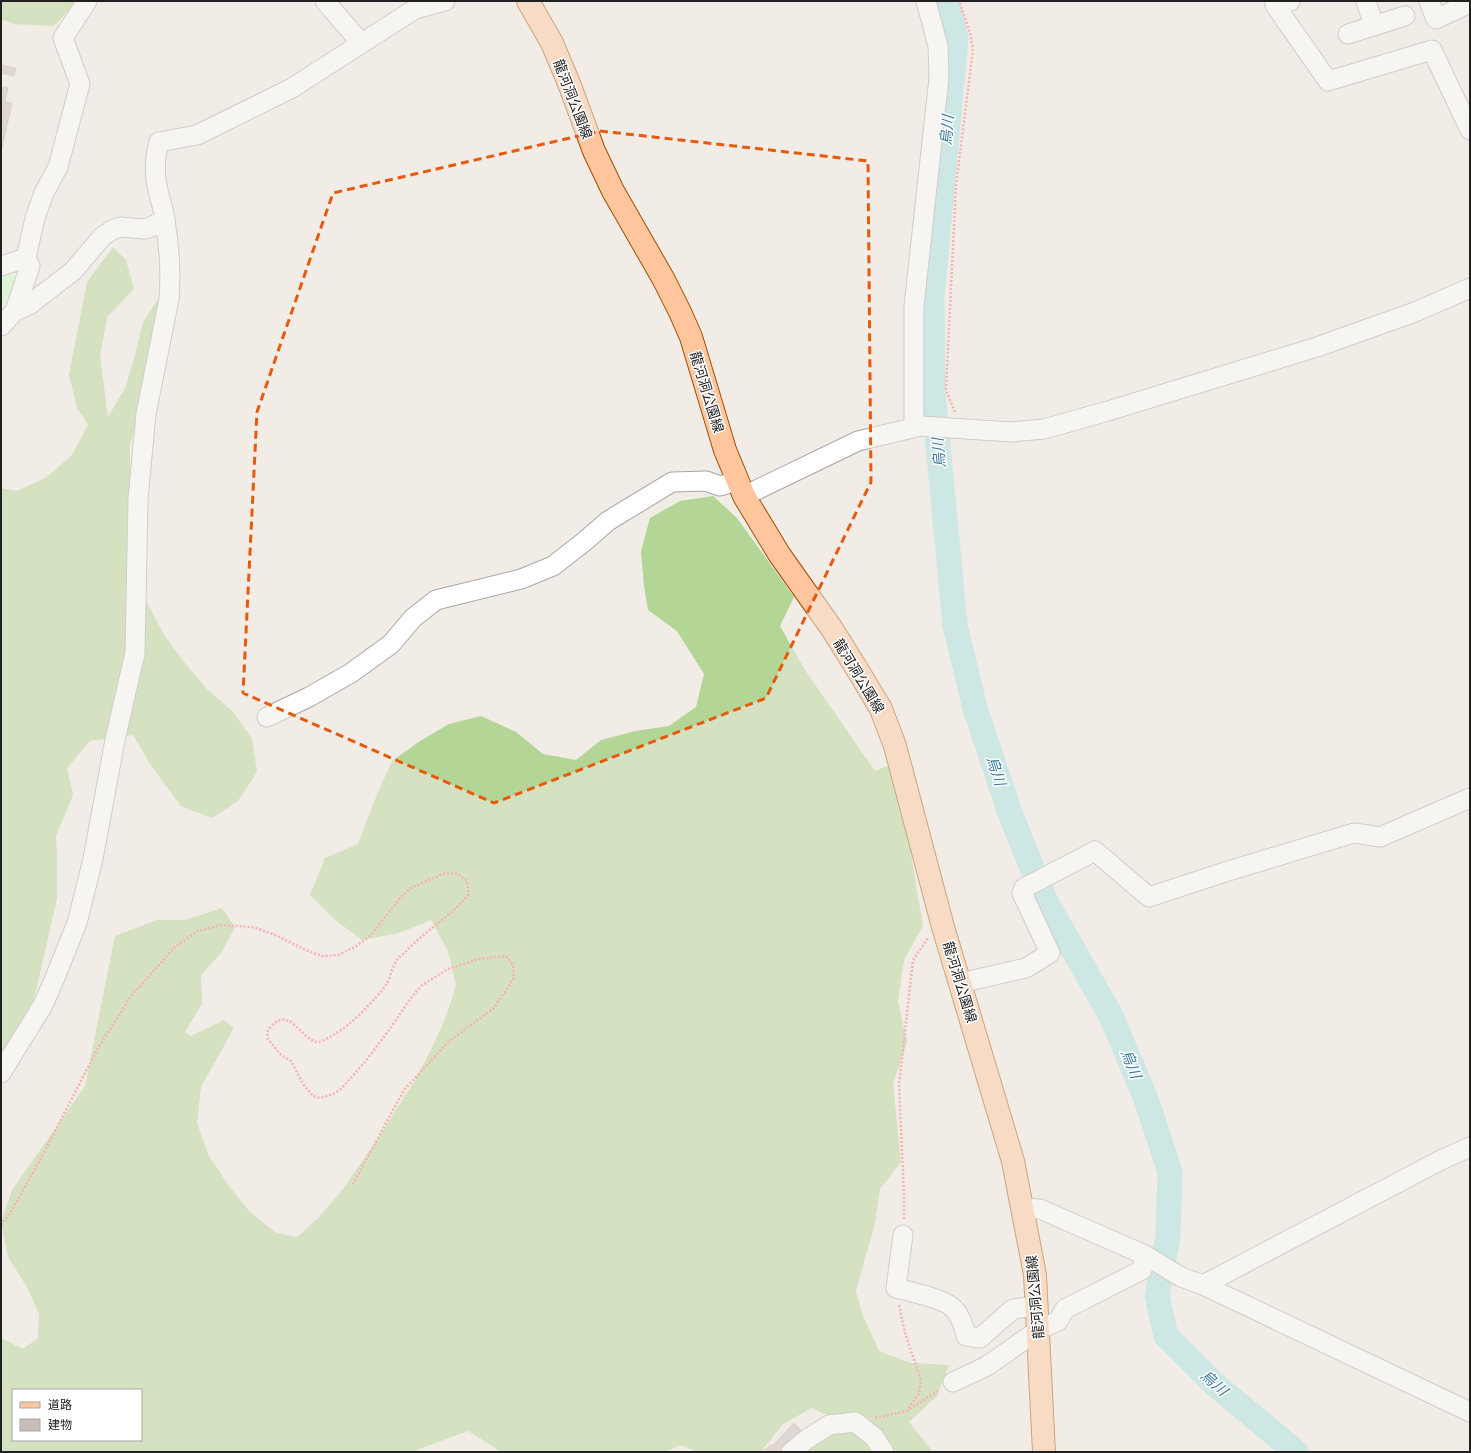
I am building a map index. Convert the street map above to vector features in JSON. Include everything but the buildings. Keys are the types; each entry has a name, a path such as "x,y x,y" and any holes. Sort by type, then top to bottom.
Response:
{"main road":[{"name":"龍河洞公園線","path":"528,1 552,43 570,86 594,152 606,178 680,312 691,337 725,450 740,489 778,554 832,630 880,709 895,746 943,927 1013,1161 1035,1275 1044,1452"}],"street":[{"path":"15,311 30,266 26,258 35,218 44,193 58,167 80,84 63,38 87,1"},
{"path":"325,1 361,43"},
{"path":"1,1073 42,1005 54,980 77,923 93,860 115,740 135,653 138,498 146,414 169,299 170,284 165,219 156,176 156,152 159,142 197,135 204,132 292,88 421,4 445,1"},
{"path":"918,426 914,306 939,78 938,46 926,1"},
{"path":"1366,1 1374,26"},
{"path":"1429,1 1436,19 1470,3"},
{"path":"1279,2 1328,81 1432,50 1464,102 1470,130"},
{"path":"1348,34 1405,16"},
{"path":"1,326 15,311 29,305 73,271 102,237 112,230 120,228 145,229 165,219"},
{"path":"1,266 26,258"},
{"path":"267,717 309,697 351,673 391,644 413,618 436,600 521,579 553,566 585,542 608,521 672,482 706,481 720,486 740,489 858,441 918,426 1011,432 1044,429 1318,347 1415,312 1470,288"},
{"path":"960,983 1026,968 1050,953 1022,893 1024,888 1095,851 1149,897 1225,872 1354,833 1380,837 1470,798"},
{"path":"1203,1285 1441,1160 1470,1147"},
{"path":"1022,1208 1040,1209 1145,1255 1181,1277 1203,1285 1470,1412"},
{"path":"903,1235 896,1288 926,1295 952,1307 963,1325 966,1336 980,1338 1013,1309 1036,1306"},
{"path":"953,1382 987,1366 1038,1330 1058,1321 1065,1309 1142,1270 1145,1255"},
{"path":"791,1452 807,1439 829,1425 855,1422 874,1437 884,1452"}],"path":[{"path":"957,429 946,390 956,185 973,49 970,33 959,1"},
{"path":"1,1225 12,1210 40,1160 98,1048 131,996 176,946 198,930 221,925 253,927 322,956 338,955 355,947 371,935 401,897 411,888 445,873 458,874 467,881 469,894 462,902 421,936 397,961 386,985 358,1017 338,1033 319,1042 311,1040 291,1022 280,1020 272,1024 267,1032 268,1039 281,1055 291,1061 304,1084 313,1096 320,1098 333,1094 341,1089 365,1062 410,999 422,986 448,969 479,959 506,956 513,965 514,978 494,1008 448,1042 404,1090 352,1186"},
{"path":"903,1235 904,1194 899,1085 913,960 929,937 943,927"},
{"path":"896,1288 905,1333 921,1380 919,1393 907,1411"},
{"path":"855,1422 907,1411 953,1382"}],"highlighted area":[{"path":"600,131 868,161 871,482 766,698 494,803 243,693 257,412 333,193"}],"green space":[{"path":"1,1 77,1 54,26 14,24 1,19"},
{"path":"113,247 126,260 134,289 107,317 100,356 108,417 125,388 143,322 170,280 155,362 130,445 130,487 141,591 163,633 184,662 207,689 232,711 252,738 257,772 238,801 212,818 181,806 150,764 133,735 90,741 67,768 73,795 56,836 57,899 24,1043 1,1075 1,488 17,491 47,477 72,455 88,425 77,408 69,375 87,282"},
{"path":"1,275 24,276 1,309"},
{"path":"713,496 737,518 794,597 780,626 805,670 875,771 892,764 905,803 912,861 923,926 904,960 898,1001 907,1042 893,1084 901,1162 880,1189 875,1223 856,1291 863,1316 879,1351 911,1363 949,1365 937,1396 909,1422 933,1452 803,1452 830,1417 812,1408 783,1424 761,1452 697,1452 681,1445 665,1452 500,1452 468,1431 419,1449 417,1452 1,1452 1,1338 23,1349 38,1338 39,1314 27,1287 8,1257 1,1222 12,1190 85,1086 115,936 157,920 185,920 222,908 235,927 222,952 201,975 202,1004 185,1032 191,1036 224,1020 234,1028 201,1087 197,1123 209,1156 229,1186 249,1211 276,1233 297,1237 318,1218 340,1193 379,1137 415,1080 431,1050 445,1019 456,986 448,951 431,920 399,933 362,940 334,919 310,895 325,858 358,844 378,792 392,761 420,741 449,724 481,716 516,732 543,754 576,760 601,740 635,731 669,726 696,707 704,674 677,631 648,610 641,551 650,518 680,501"}],"waterway":[{"name":"烏川","path":"947,1 956,38 932,297 933,392 955,625 975,708 1010,813 1045,900 1111,1016 1146,1099 1170,1172 1168,1236 1157,1296 1166,1336 1212,1382 1296,1452"}]}
